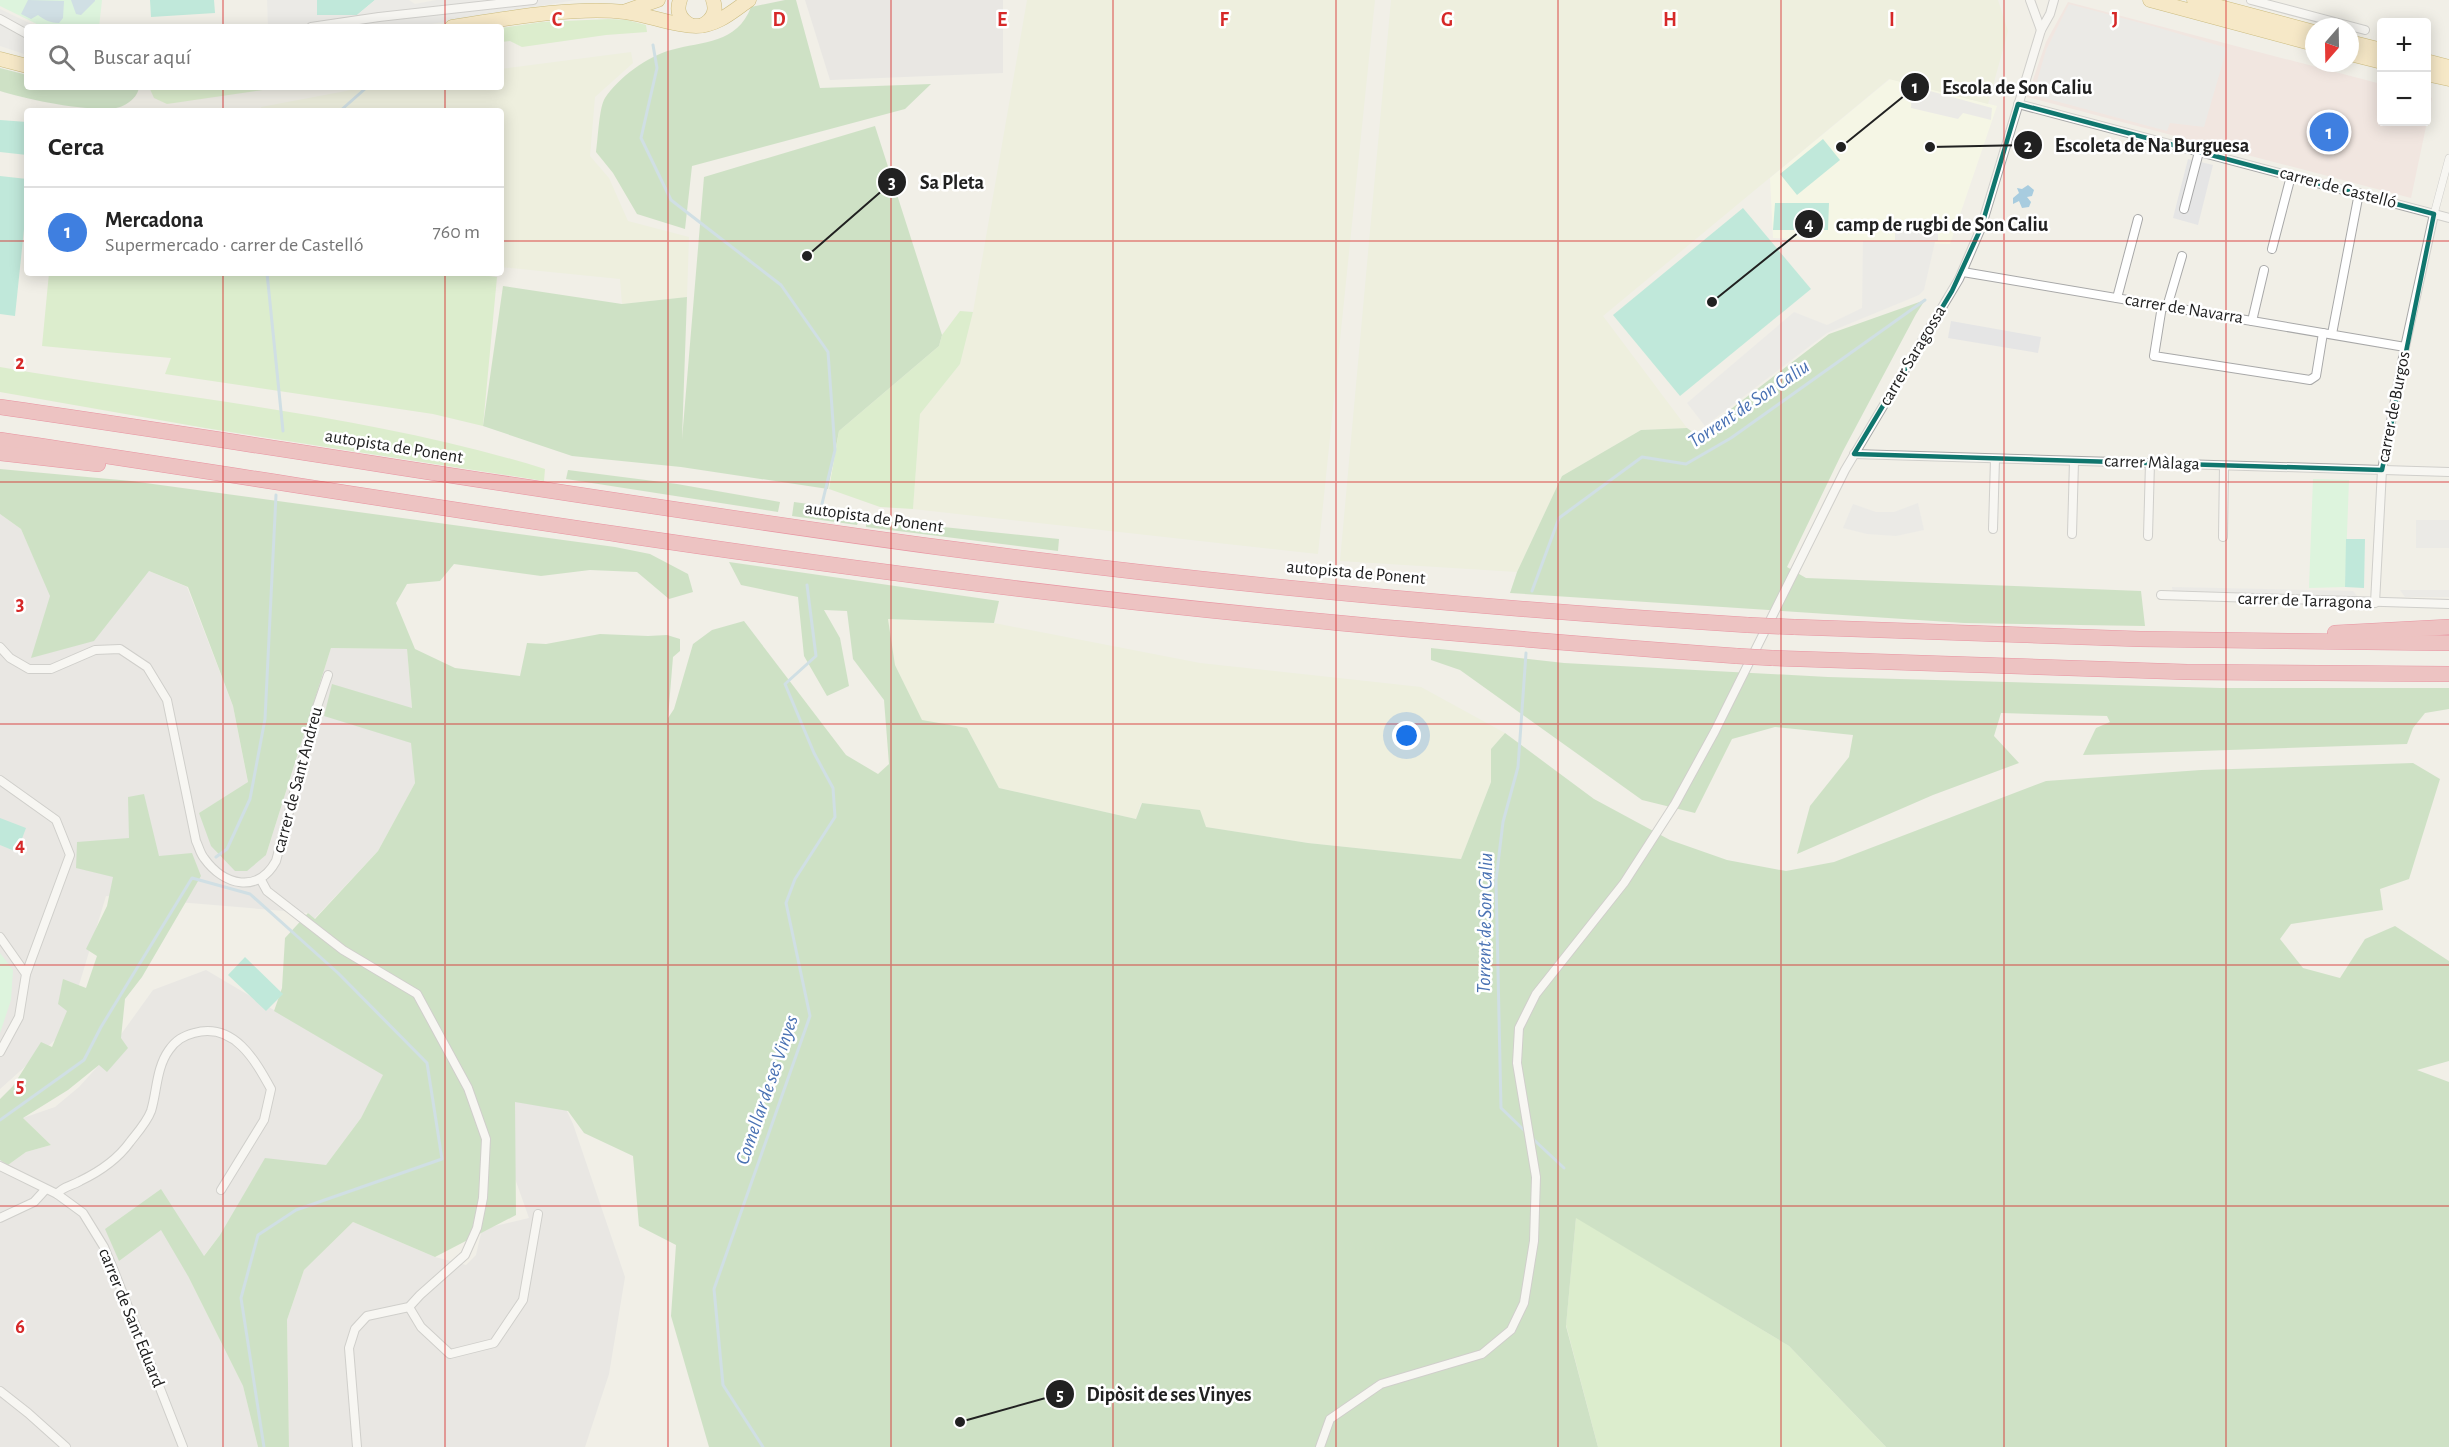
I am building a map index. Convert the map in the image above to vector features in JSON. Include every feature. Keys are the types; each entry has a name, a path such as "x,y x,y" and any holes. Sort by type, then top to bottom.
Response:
{"highway":[{"path":"0,402 18,410"},
{"name":"autopista de Ponent","path":"0,407 690,512 974,552 1308,589 1794,627 2116,639"},
{"path":"0,440 705,547 1029,590 1349,624 1772,658 2187,672 2449,674"},
{"path":"0,453 125,467 153,463"},
{"path":"2116,639 2180,632 2311,634 2449,627"},
{"path":"2116,639 2449,643"}],"main road":[{"path":"624,12 658,0"},
{"path":"680,0 678,9 680,16 697,25 728,15 748,0"},
{"path":"476,24 570,12 624,12 682,26 697,25 709,22 715,12 713,0"},
{"path":"2150,0 2305,42"},
{"path":"2194,0 2305,30"},
{"path":"2359,44 2377,49"},
{"path":"2359,56 2377,61"},
{"path":"3,60 24,64"},
{"path":"2431,63 2449,67"},
{"path":"2431,75 2449,79"}],"street":[{"path":"331,24 533,0"},
{"path":"2030,0 2041,30"},
{"name":"carrer Saragossa","path":"1320,1447 1330,1419 1381,1384 1482,1354 1511,1330 1524,1303 1534,1241 1536,1177 1517,1063 1519,1028 1536,994 1624,883 1675,804 1747,668 1789,579 1854,454 1963,272 1981,228 2041,30 2050,14 2054,0"},
{"path":"2251,0 2365,30"},
{"path":"0,19 24,32"},
{"name":"carrer de Castelló","path":"2018,104 2449,218"},
{"path":"2184,210 2199,152"},
{"path":"2434,214 2449,158"},
{"path":"2272,249 2291,176"},
{"path":"2182,256 2165,306 2154,356 2310,380 2316,376 2328,334 2359,193"},
{"name":"carrer de Burgos","path":"2375,603 2382,470 2405,347 2434,214"},
{"path":"2117,298 2138,219"},
{"path":"2252,321 2264,270"},
{"name":"carrer de Navarra","path":"1963,272 2405,347"},
{"name":"carrer Màlaga","path":"1854,454 2449,472"},
{"path":"1993,529 1995,459"},
{"path":"2072,534 2074,461"},
{"path":"2148,536 2150,463"},
{"path":"2223,537 2224,465"},
{"name":"carrer de Tarragona","path":"2161,596 2449,604"},
{"path":"0,647 10,658 29,669 51,669 94,650 120,649 147,667 167,700 196,841 203,858 224,877 237,882 250,884 261,880 267,891 343,950 417,994 468,1088 486,1139 483,1198 477,1228 465,1255 409,1307 367,1316 355,1329 349,1348 357,1447"},
{"name":"carrer de Sant Andreu","path":"261,880 270,872 276,861 316,710 328,675"},
{"path":"0,780 56,820 70,855 26,974 19,1017 0,1052"},
{"path":"0,937 26,974"},
{"path":"57,1194 62,1188 79,1182 114,1162 150,1113 159,1072 168,1051 180,1037 203,1030 217,1031 231,1036 255,1060 272,1089 264,1120 221,1190"},
{"name":"carrer de Sant Eduard","path":"0,1166 57,1194 83,1213 104,1247 183,1447"},
{"path":"0,1218 34,1202 45,1190"},
{"path":"409,1307 421,1327 450,1354 494,1343 523,1300 538,1214"},
{"path":"0,1391 66,1447"}],"highlighted area":[{"path":"2018,104 2434,214 2382,470 1854,454 1952,291 1981,228"}],"shaded area":[{"path":"267,0 317,0 317,15 357,15 375,0 409,0 415,4 436,0 576,0 432,24 268,24"},
{"path":"805,0 1003,0 1003,73 830,80"},
{"path":"1027,0 1375,0 1318,554 913,509 920,414 960,364 973,312"},
{"path":"1391,0 1998,0 2008,31 1988,104 1889,79 1603,316 1687,428 1641,430 1562,476 1517,572 1340,561"},
{"path":"2068,2 2305,64 2305,72 2335,72 2377,83 2377,126 2426,126 2411,198 2027,97 2046,42"},
{"path":"2069,4 2227,48 2204,127 2170,123 2167,131 2033,95 2046,50"},
{"path":"0,9 32,24 24,24 24,54 0,46"},
{"path":"631,52 633,63 595,97 590,156 609,178 628,221 689,237 687,297 622,304 620,279 504,267 504,108 261,107 351,90 504,90 504,69"},
{"path":"1890,79 1997,106 1950,244 1773,238 1770,178"},
{"path":"1912,86 1992,108 1991,120 1963,113 1958,119 1911,108"},
{"path":"2188,159 2213,165 2198,225 2173,218"},
{"path":"1895,221 1938,222 1938,241 1895,240"},
{"path":"1863,241 1935,242 1924,290 1919,295 1827,333 1705,426 1687,403 1794,312 1827,325 1862,308"},
{"path":"1951,321 2041,337 2038,353 1948,338"},
{"path":"1918,503 1924,530 1896,536 1867,534 1843,528 1853,504 1876,512 1894,512"},
{"path":"0,514 21,529 51,596 149,571 187,587 233,706 248,783 199,813 266,855 331,648 407,649 415,783 378,851 314,919 308,913 106,896 65,1031 0,1089"},
{"path":"2416,520 2449,520 2449,548 2416,548"},
{"path":"2172,587 2353,591 2358,597 2173,594"},
{"path":"2400,590 2449,590 2449,597 2405,597"},
{"path":"888,619 994,623 1200,663 1421,687 1505,733 1491,749 1491,782 1461,859 1308,843 1206,827 1199,810 1141,803 1136,819 999,788 967,728 922,721 895,665"},
{"path":"206,970 384,1075 361,1118 326,1165 220,1235 188,1276 243,1386 258,1447 0,1447 0,1155 8,1165 26,1152 51,1145 23,1118 55,1107 79,1087 99,1065 153,990"},
{"path":"531,1035 573,1124 625,1277 609,1374 585,1447 289,1447 287,1320 304,1270 353,1222 435,1257 466,1265 476,1255 482,1229 529,1218 489,1105"}],"green space":[{"path":"0,0 102,0 99,24 37,24 0,6"},
{"path":"150,0 214,0 215,13 151,17"},
{"path":"317,0 375,0 357,15 317,15"},
{"path":"796,0 820,88 931,84 905,109 692,166 685,229 637,214 613,173 596,152 600,116 605,98 626,76 653,57 671,50 718,39 737,28 751,7"},
{"path":"627,20 646,25 647,32 606,35 522,47 510,41 504,42 504,28 542,22"},
{"path":"0,68 24,74 24,90 138,90 128,103 116,108 74,107 0,91"},
{"path":"150,90 263,90 167,104 154,98"},
{"path":"0,120 24,122 24,155 0,152"},
{"path":"875,126 942,335 939,346 839,431 828,489 681,467 572,456 483,426 503,286 622,304 687,297 682,439 704,177"},
{"path":"1823,139 1840,160 1797,195 1780,174"},
{"path":"0,176 24,179 24,229 15,316 0,314"},
{"path":"1775,203 1829,203 1828,230 1773,230"},
{"path":"1743,208 1811,289 1680,396 1613,315"},
{"path":"49,276 497,277 483,426 433,414 165,374 171,358 42,346"},
{"path":"1925,300 1843,451 1787,567 1806,578 2141,591 2145,626 1964,623 1510,593 1517,572 1562,476 1641,430 1687,428 1697,435 1829,334"},
{"path":"960,311 973,312 960,364 920,414 913,509 880,507 829,489 839,431 939,346 942,335"},
{"path":"0,367 274,409 411,434 545,469 544,481 205,428 0,392"},
{"path":"0,469 131,481 615,547 650,554 688,574 693,592 669,599 637,572 590,570 541,576 454,564 440,581 407,584 396,603 415,649 455,668 520,676 527,643 546,644 600,634 667,635 680,639 680,651 673,657 668,718 674,709 693,644 712,630 744,621 846,755 878,774 889,764 884,700 853,659 847,611 824,610 840,638 849,686 827,696 804,656 798,597 741,585 729,562 999,601 994,623 888,619 895,665 922,720 967,728 999,788 1136,819 1142,803 1200,810 1206,827 1308,843 1461,859 1491,782 1491,749 1505,733 1594,799 1670,840 1727,860 1786,871 1834,862 2046,781 2201,770 2413,763 2440,779 2409,879 2380,889 2383,910 2291,924 2280,939 2303,968 2340,978 2365,939 2395,926 2449,961 2449,1061 2417,1070 2449,1082 2449,1447 1886,1447 1789,1346 1576,1218 1566,1326 1598,1447 709,1447 671,1316 676,1245 639,1226 633,1156 584,1133 568,1111 515,1102 516,1215 435,1257 353,1222 304,1270 287,1320 289,1447 258,1447 243,1386 188,1276 161,1230 119,1261 105,1229 161,1189 204,1256 220,1235 265,1158 326,1165 361,1118 383,1075 274,1011 282,988 285,938 308,913 315,919 378,851 415,783 411,743 324,716 332,684 412,708 407,649 331,648 266,855 247,871 235,871 211,846 199,813 248,782 233,706 188,587 149,571 94,641 31,658 50,596 21,529 0,514"},
{"path":"568,470 677,484 780,502 778,512 566,479"},
{"path":"2313,479 2349,480 2345,587 2309,588"},
{"path":"794,502 816,505 859,520 857,525 792,516"},
{"path":"866,519 1059,539 1058,551 866,527"},
{"path":"2346,539 2365,539 2364,588 2345,587"},
{"path":"1431,648 1564,663 1828,677 2220,688 2449,688 2449,709 2425,713 2413,728 2407,744 2083,755 2096,728 2110,722 2107,716 2001,713 1994,736 2019,763 1933,795 1797,854 1810,806 1849,757 1853,735 1775,727 1732,739 1695,813 1642,800 1460,670 1431,660"},
{"path":"144,794 159,856 192,853 201,876 142,977 125,999 121,1038 128,1048 107,1072 99,1065 68,1090 23,1118 51,1145 26,1152 8,1165 0,1160 0,1099 13,1086 41,1042 52,1047 67,1011 58,1004 63,979 86,988 97,956 86,949 107,906 113,877 76,868 77,842 129,838 128,797"},
{"path":"0,818 26,828 17,852 0,845"},
{"path":"0,953 13,970 11,1000 0,1033"},
{"path":"245,957 283,994 266,1011 228,975"},
{"path":"1576,1217 1789,1346 1886,1447 1598,1447 1566,1325"}],"water":[{"path":"28,0 64,1 63,18 56,23 38,15 31,19 21,14"},
{"path":"71,0 95,1 81,15 76,14"},
{"path":"2028,185 2034,190 2032,196 2027,197 2031,202 2029,207 2022,208 2019,201 2013,204 2013,198 2019,193 2017,188 2022,189"}],"waterway":[{"name":"Comellar de ses Vinyes","path":"653,45 657,68 641,138 671,200 781,285 828,352 835,450 821,508"},
{"path":"343,108 364,90"},
{"path":"267,276 283,431"},
{"name":"Torrent de Son Caliu","path":"1532,591 1559,518 1642,457 1686,464 1731,438 1925,300"},
{"path":"216,857 227,849 250,799 265,719 276,495"},
{"name":"Comellar de ses Vinyes","path":"763,1447 723,1385 714,1289 810,1016 786,903 795,879 835,817 833,788 814,753 785,684 816,656 807,585"},
{"name":"Torrent de Son Caliu","path":"1526,653 1518,767 1503,822 1496,880 1501,1108 1526,1132"},
{"path":"0,1120 84,1060 101,1027 192,878 250,894 338,973 427,1063 442,1159 296,1210 258,1235 241,1298 264,1447"},
{"name":"Torrent de Son Caliu","path":"1533,1139 1564,1168"}],"place":[{"name":"Mercadona","path":"2329,132"},
{"name":"Escola de Son Caliu","path":"1841,147"},
{"name":"Escoleta de Na Burguesa","path":"1930,147"},
{"name":"Sa Pleta","path":"807,256"},
{"name":"camp de rugbi de Son Caliu","path":"1712,302"},
{"name":"Dipòsit de ses Vinyes","path":"960,1422"}]}
